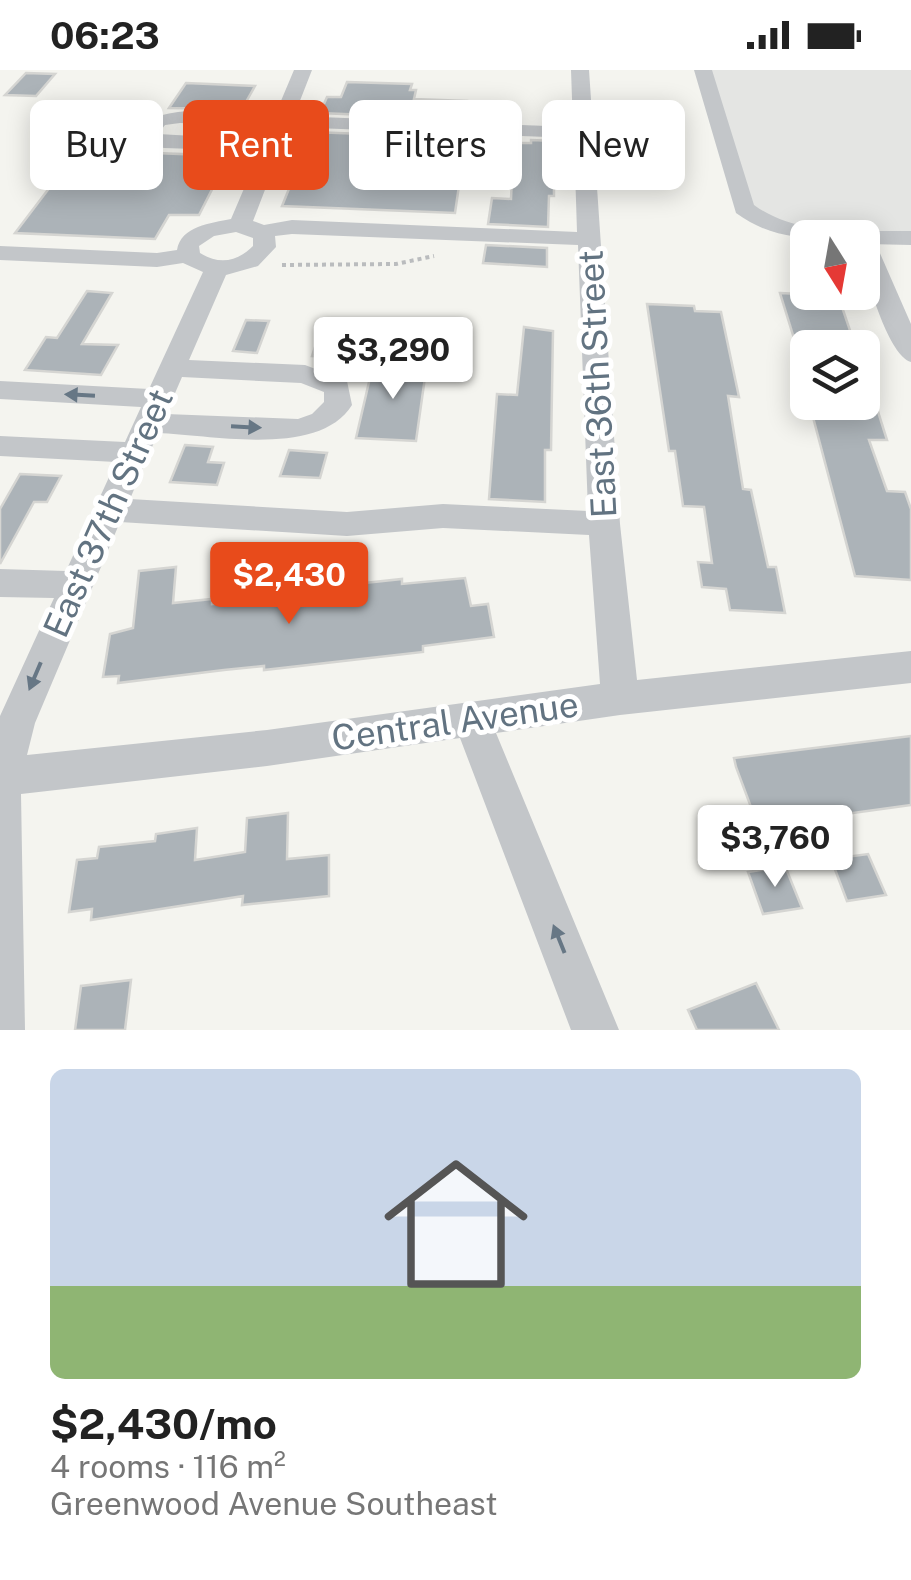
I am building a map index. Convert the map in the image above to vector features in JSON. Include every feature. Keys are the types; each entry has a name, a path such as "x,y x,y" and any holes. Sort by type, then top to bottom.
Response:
{"street":[{"path":"292,100 304,70"},
{"name":"East 36th Street","path":"580,70 582,100"},
{"path":"703,70 744,208 758,222 784,230 911,238"},
{"path":"183,117 159,120 147,129 149,138 183,143"},
{"path":"329,122 542,130"},
{"path":"250,228 261,190"},
{"name":"East 36th Street","path":"587,190 604,524 620,698"},
{"path":"250,228 292,226 589,239"},
{"name":"East 37th Street","path":"1,1030 0,777 16,723 174,368 202,262 188,244 198,234 216,227 250,228"},
{"path":"0,253 238,265 262,253 265,242 250,228"},
{"path":"880,281 911,354"},
{"path":"0,390 299,429 322,421 338,405 337,387 305,374 174,368"},
{"path":"0,446 136,453"},
{"path":"111,510 347,524 443,516 604,524"},
{"path":"0,582 75,585"},
{"name":"Central Avenue","path":"0,777 267,748 620,698 911,667"},
{"path":"471,717 596,1030"}],"path":[{"path":"274,268 287,262 334,267 369,262 396,264 438,255"}],"shaded area":[{"path":"701,70 911,70 911,238 880,235 880,220 790,220 790,225 758,222"}],"building":[{"path":"26,73 55,74 36,96 5,95"},
{"path":"347,82 412,84 410,90 416,90 414,99 440,100 349,100 349,114 329,113 327,97 341,97"},
{"path":"186,83 255,86 247,100 183,100 183,108 169,108"},
{"path":"329,133 349,133 349,190 458,190 455,213 282,206 288,190 329,190"},
{"path":"542,140 542,190 554,190 554,196 549,196 548,227 488,224 492,198 511,199 511,190 522,190 522,143"},
{"path":"163,153 183,154 183,190 212,190 199,215 169,215 155,239 15,233 48,190 163,190"},
{"path":"486,245 547,248 547,267 483,263"},
{"path":"87,291 112,293 82,344 118,345 101,375 25,370 46,337 57,338"},
{"path":"780,293 790,293 790,310 843,310 850,330 791,330"},
{"path":"647,304 694,306 695,311 721,312 739,397 728,396 743,489 751,490 768,567 776,567 785,613 730,610 726,589 702,587 698,562 712,563 704,507 683,506 675,451 669,451"},
{"path":"246,320 269,321 257,353 233,351"},
{"path":"323,323 346,324 337,357 312,356"},
{"path":"524,327 553,331 551,450 545,450 545,502 489,499 497,394 517,395"},
{"path":"393,361 427,363 416,441 356,438 372,369"},
{"path":"880,418 887,440 869,440 887,491 905,492 911,509 911,580 855,576 814,420"},
{"path":"185,445 213,447 208,462 224,463 217,485 170,482"},
{"path":"289,450 327,453 320,478 280,476"},
{"path":"20,474 61,476 47,502 34,502 0,564 0,509"},
{"path":"176,567 173,603 212,599 212,604 308,594 308,589 402,579 402,584 465,578 471,606 488,604 494,637 423,646 423,652 264,670 264,666 118,683 119,676 103,677 110,634 133,628 139,571"},
{"path":"911,736 911,805 758,826 734,758"},
{"path":"288,813 287,859 329,855 329,896 242,905 243,896 91,920 92,909 69,912 77,860 97,858 99,847 155,841 156,834 197,828 195,860 245,852 247,818"},
{"path":"868,854 886,895 847,901 831,859"},
{"path":"785,866 802,908 763,914 748,872"},
{"path":"131,980 125,1030 75,1030 81,986"},
{"path":"756,983 779,1030 697,1030 688,1010"}]}
